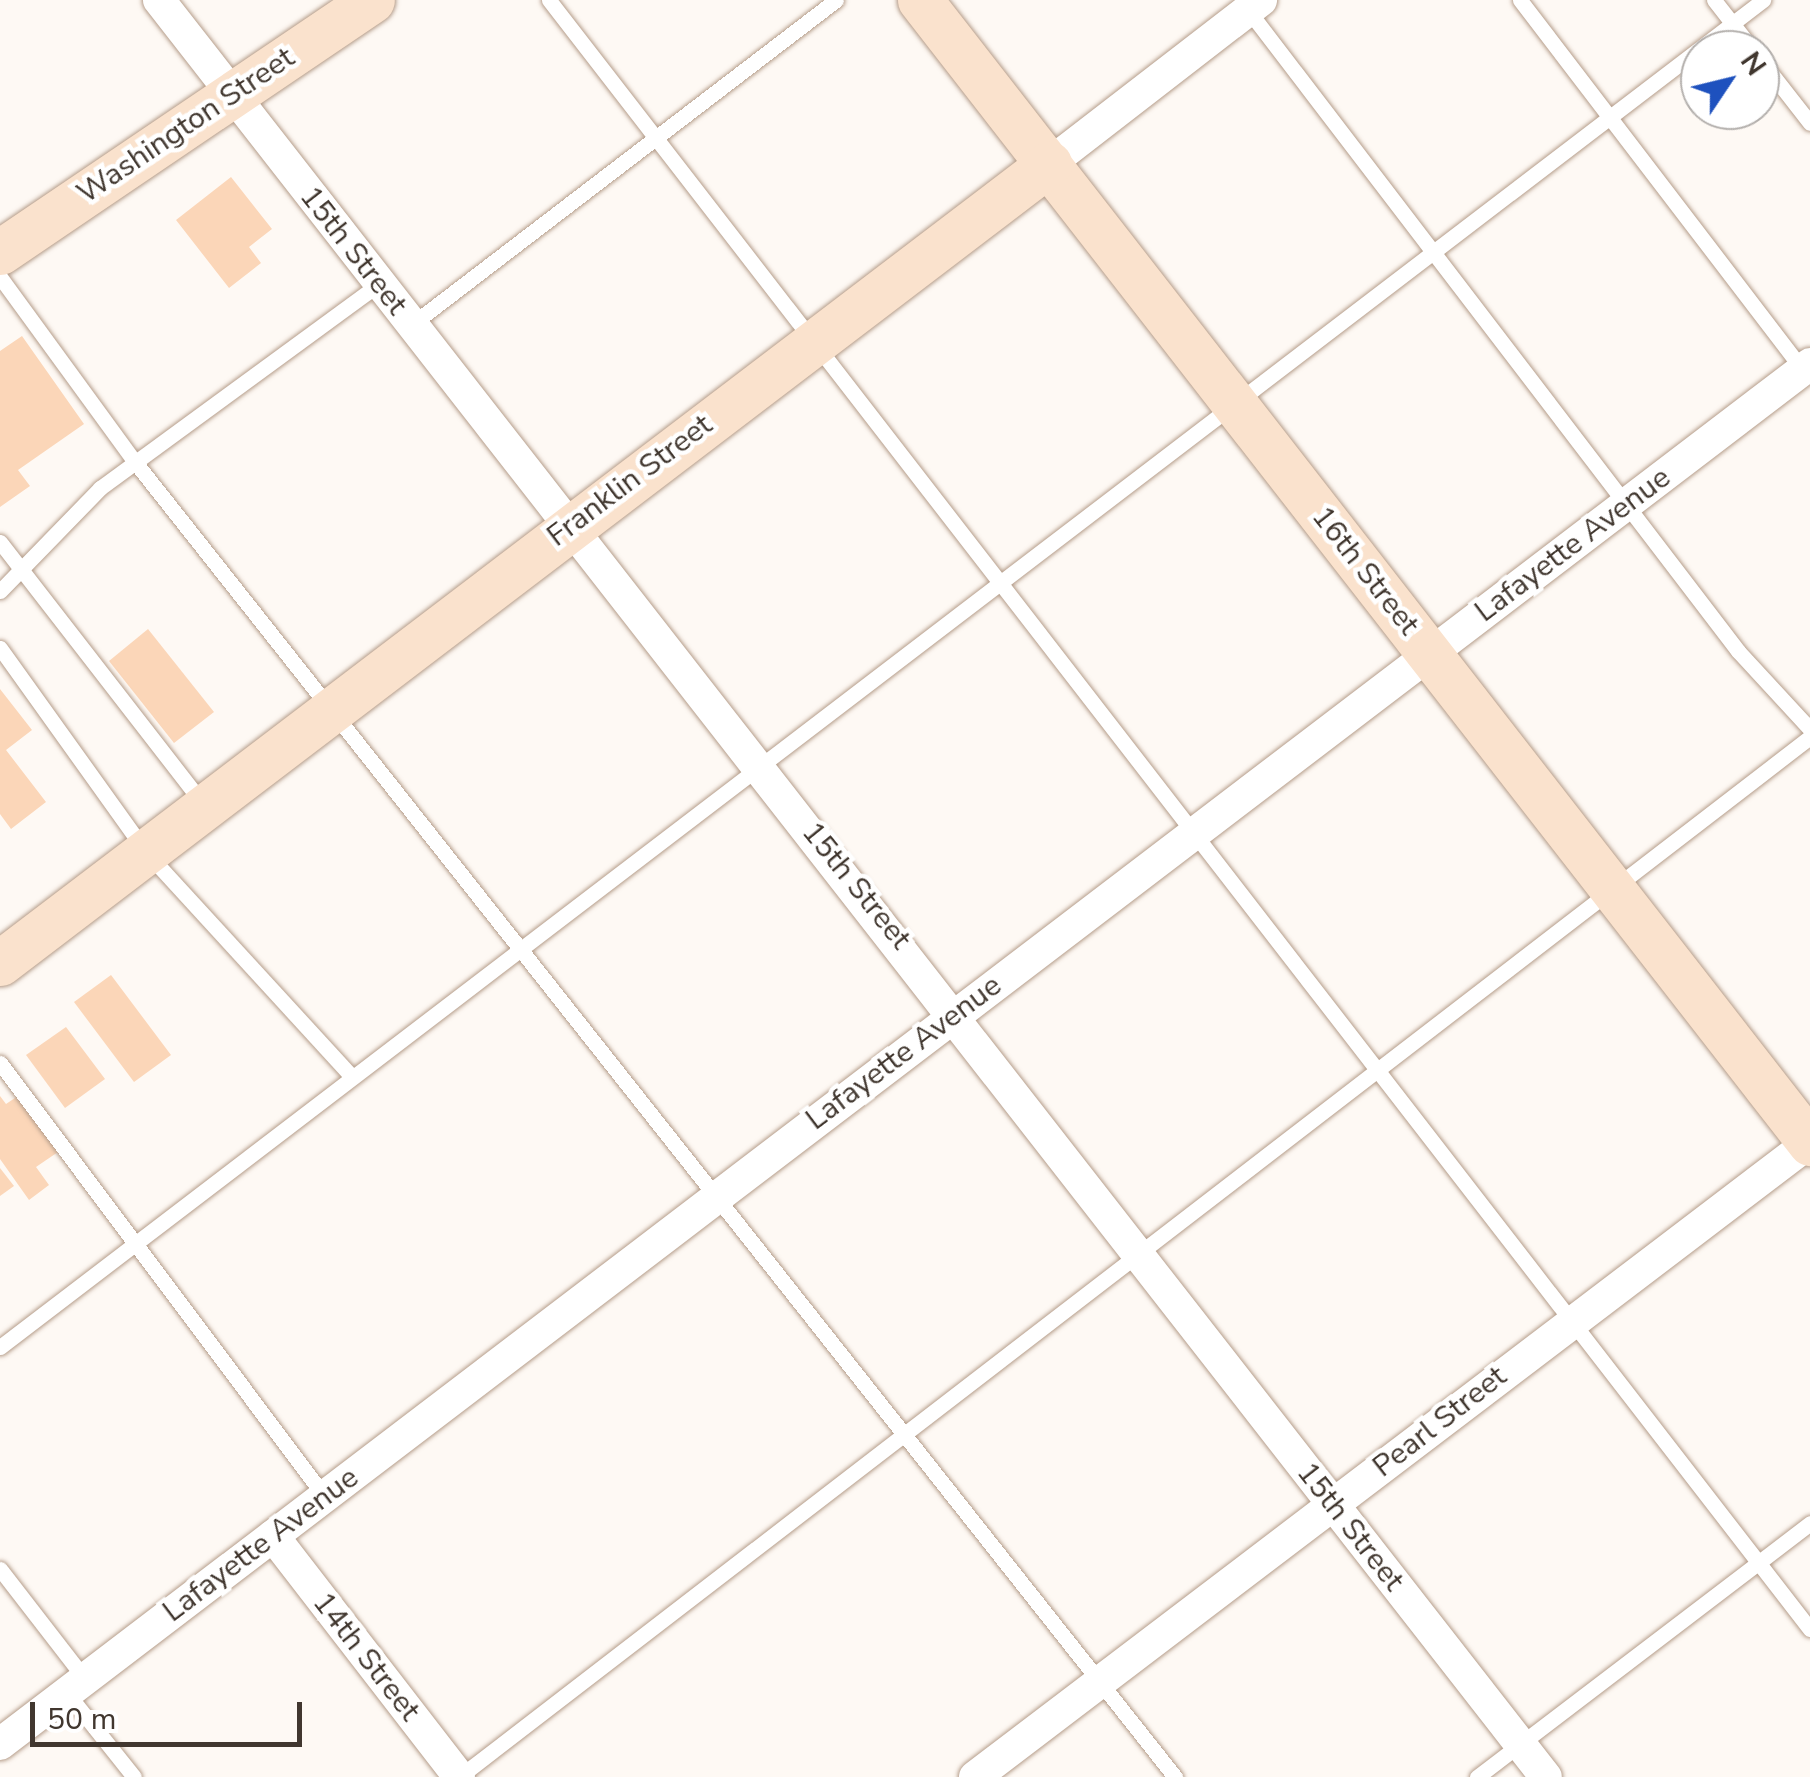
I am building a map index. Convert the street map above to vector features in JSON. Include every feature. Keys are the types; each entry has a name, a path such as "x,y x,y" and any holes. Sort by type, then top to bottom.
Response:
{"street":[{"name":"15th Street","path":"159,0 570,527 956,1012 1332,1505 1546,1777"},
{"name":"Washington Street","path":"0,252 372,0"},
{"name":"16th Street","path":"920,0 1810,1142"},
{"name":"Franklin Street","path":"4,950 146,852 1254,5"},
{"name":"Lafayette Avenue","path":"0,1744 1806,367"},
{"name":"Pearl Street","path":"975,1777 1810,1142"},
{"name":"14th Street","path":"273,1536 459,1777"}],"lane":[{"path":"549,0 657,132 812,343 1198,829 1380,1071 1760,1559 1810,1630"},
{"path":"412,325 657,132 836,0"},
{"path":"1520,0 1608,118 1806,367"},
{"path":"1714,0 1737,30"},
{"path":"0,1347 1763,0"},
{"path":"1254,5 1738,650 1810,729"},
{"path":"1780,85 1810,123"},
{"path":"0,277 135,462 525,944 1175,1777"},
{"path":"0,591 135,462 379,284"},
{"path":"0,542 205,806"},
{"path":"0,648 146,852 352,1078"},
{"path":"459,1777 1810,738"},
{"path":"0,1062 325,1496"},
{"path":"1477,1777 1810,1524"},
{"path":"0,1569 134,1777"}],"building":[{"path":"231,177 272,229 249,247 261,263 229,288 176,220"},
{"path":"22,336 84,424 18,470 30,486 0,507 0,351"},
{"path":"148,629 214,712 174,743 109,661"},
{"path":"0,689 32,730 6,750 46,802 11,829 0,814"},
{"path":"111,975 171,1055 134,1082 74,1002"},
{"path":"66,1027 105,1079 65,1108 26,1055"},
{"path":"0,1096 6,1104 18,1096 58,1152 36,1167 49,1185 29,1200 0,1159"},
{"path":"0,1168 14,1186 0,1196"}]}
